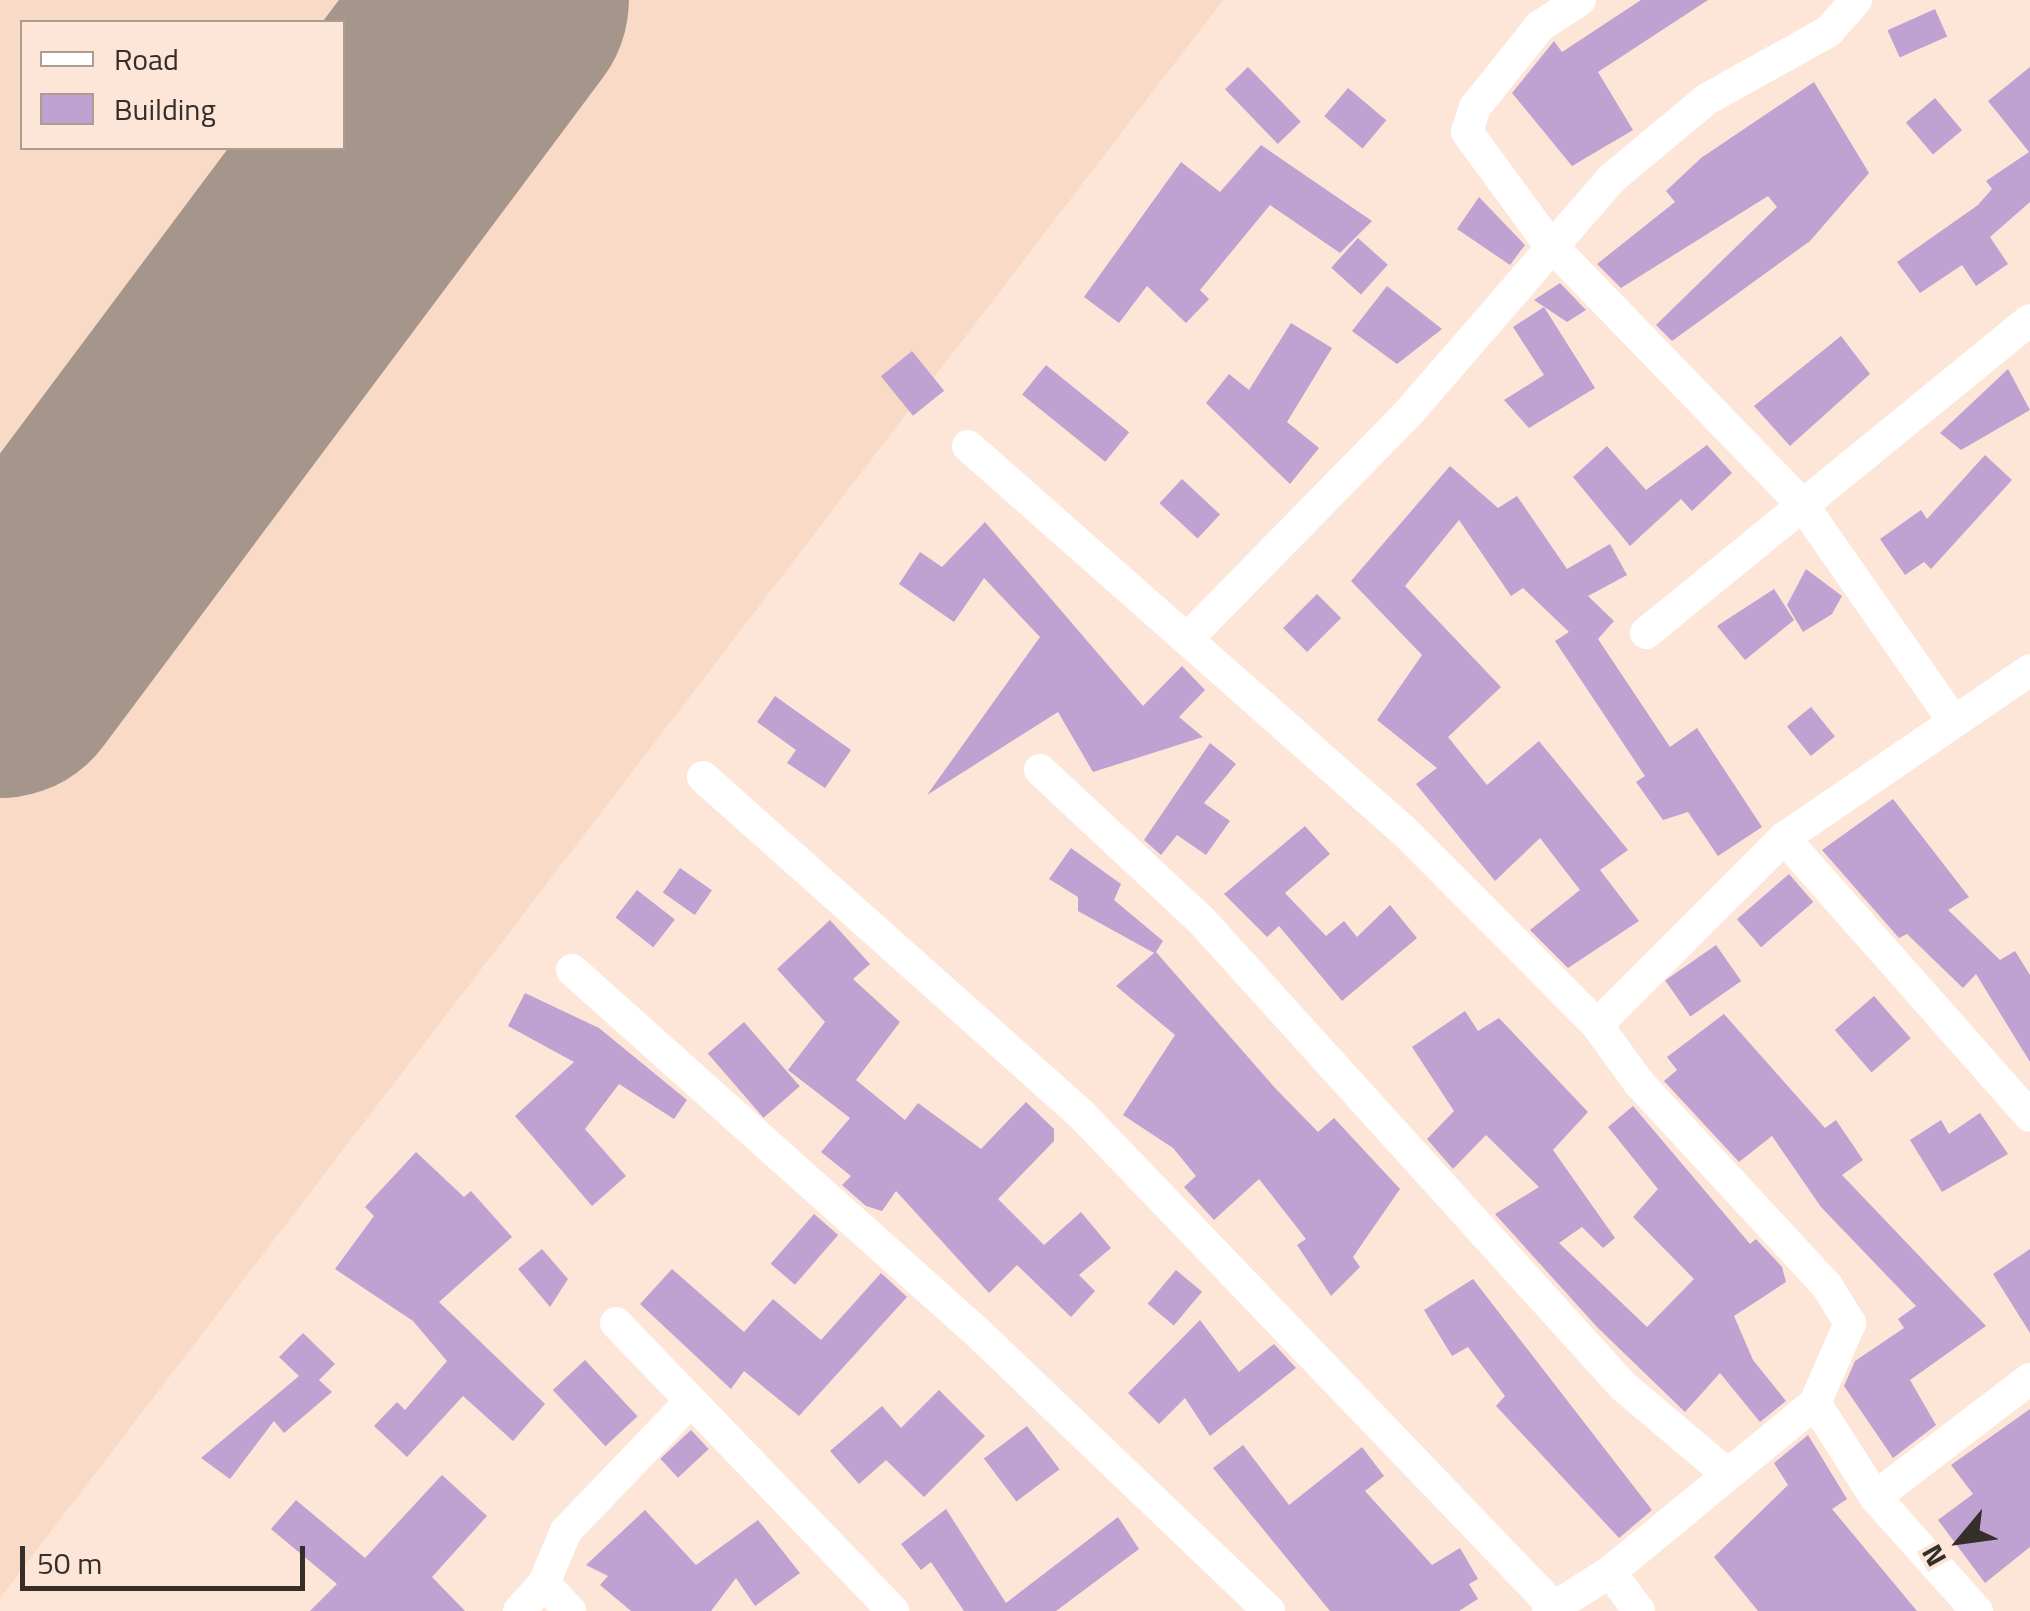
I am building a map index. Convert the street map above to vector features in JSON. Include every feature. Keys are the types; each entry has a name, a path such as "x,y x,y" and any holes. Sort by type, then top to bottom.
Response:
{"street":[{"path":"1580,0 1540,26 1475,108 1467,132 1556,242 1802,504 1952,719"},
{"path":"1192,634 1411,410 1611,179 1706,99 1786,60 1856,0"},
{"path":"1646,634 2030,320"},
{"path":"702,777 1080,1114 1550,1609 1610,1572 1816,1403 1850,1323 1598,1026 1192,634 968,446"},
{"path":"1598,1026 1784,838 1820,822 1952,719 2030,670"},
{"path":"1040,770 1201,920 1623,1386 1727,1474"},
{"path":"1784,838 2030,1116"},
{"path":"572,970 977,1332 1269,1611"},
{"path":"616,1323 688,1404 893,1611"},
{"path":"1874,1497 2030,1380"},
{"path":"1816,1403 1874,1497 1976,1611"},
{"path":"519,1611 544,1583 566,1531 688,1404"},
{"path":"1610,1572 1640,1611"},
{"path":"544,1583 570,1611"}],"shaded area":[{"path":"0,0 1223,0 0,1598"}],"building":[{"path":"1641,0 1708,0 1598,72 1633,130 1572,166 1512,93 1554,41 1562,52"},
{"path":"1935,9 1947,36 1900,58 1887,30"},
{"path":"1248,67 1301,122 1278,144 1225,89"},
{"path":"2030,67 2030,202 1990,237 2008,264 1976,286 1962,265 1920,293 1897,262 1978,205 1992,189 1986,181 2029,152 1988,101"},
{"path":"1814,82 1869,173 1810,241 1672,341 1656,325 1777,207 1768,196 1621,288 1597,264 1675,202 1666,191 1701,158"},
{"path":"1348,88 1386,120 1363,148 1324,116"},
{"path":"1935,98 1962,130 1933,155 1906,122"},
{"path":"1261,145 1372,221 1340,253 1270,205 1200,290 1209,299 1186,323 1147,286 1119,323 1084,297 1181,162 1220,192"},
{"path":"1479,197 1525,245 1510,265 1457,229"},
{"path":"1358,238 1388,265 1361,294 1331,268"},
{"path":"1560,283 1586,310 1567,322 1534,300"},
{"path":"1387,286 1442,329 1397,364 1352,331"},
{"path":"1544,307 1595,388 1529,428 1504,400 1544,375 1513,327"},
{"path":"1291,323 1332,348 1287,422 1319,448 1290,484 1206,403 1229,374 1249,390"},
{"path":"1841,336 1870,374 1790,446 1754,406"},
{"path":"912,351 944,391 913,416 881,376"},
{"path":"1046,365 1129,432 1105,462 1022,395"},
{"path":"2008,369 2030,410 1961,450 1940,433"},
{"path":"1707,445 1732,473 1692,511 1681,499 1630,546 1573,477 1607,446 1646,490"},
{"path":"1985,455 2012,480 1931,569 1924,562 1905,575 1880,539 1921,510 1927,519"},
{"path":"1450,466 1498,508 1517,496 1567,569 1610,544 1627,575 1588,596 1614,621 1598,639 1670,747 1697,728 1762,827 1718,856 1688,812 1663,820 1636,782 1645,776 1555,641 1569,632 1523,588 1511,596 1459,520 1405,586 1501,687 1448,737 1487,785 1539,741 1628,850 1600,870 1639,921 1568,968 1530,930 1580,890 1540,838 1495,881 1416,784 1437,768 1377,720 1422,655 1351,581"},
{"path":"1182,479 1220,514 1198,539 1159,503"},
{"path":"985,522 1143,706 1182,666 1205,690 1179,717 1203,737 1093,772 1058,712 927,795 1040,637 984,578 954,622 899,584 920,552 942,567"},
{"path":"1806,569 1842,596 1832,614 1803,632 1787,605"},
{"path":"1774,589 1794,620 1745,660 1717,626"},
{"path":"1317,594 1341,618 1307,652 1283,628"},
{"path":"775,696 851,750 825,788 787,763 796,750 757,722"},
{"path":"1811,707 1835,737 1811,756 1787,727"},
{"path":"1210,743 1236,764 1204,803 1230,821 1206,855 1177,835 1161,855 1144,840"},
{"path":"1893,799 1969,897 1948,910 2000,960 2015,951 2030,975 2030,1062 1976,974 1963,988 1907,934 1899,938 1822,850"},
{"path":"1305,826 1330,854 1285,893 1326,936 1344,921 1357,937 1390,905 1417,938 1342,1001 1279,926 1267,937 1224,894"},
{"path":"1071,848 1121,884 1114,900 1163,941 1156,952 1275,1088 1318,1132 1334,1118 1400,1189 1353,1257 1360,1267 1331,1296 1297,1245 1306,1239 1259,1179 1214,1220 1184,1187 1196,1176 1173,1148 1123,1115 1175,1035 1116,986 1154,953 1078,911 1078,897 1049,879"},
{"path":"680,868 712,890 695,915 663,893"},
{"path":"1789,874 1813,902 1761,947 1737,919"},
{"path":"637,890 675,920 653,947 615,918"},
{"path":"830,920 870,964 853,979 900,1022 856,1080 905,1120 918,1103 981,1149 1026,1102 1054,1129 1054,1141 998,1199 1044,1245 1081,1212 1111,1248 1079,1275 1095,1291 1071,1317 1017,1265 989,1293 896,1191 882,1211 866,1206 842,1185 851,1176 821,1152 850,1118 788,1070 825,1022 777,969"},
{"path":"1716,945 1741,981 1690,1017 1665,981"},
{"path":"525,993 599,1028 687,1100 674,1119 619,1084 585,1129 626,1176 592,1206 515,1116 574,1062 508,1026"},
{"path":"1874,996 1911,1038 1871,1072 1835,1030"},
{"path":"1465,1011 1478,1031 1499,1018 1588,1112 1553,1150 1615,1238 1603,1248 1582,1227 1559,1243 1647,1327 1694,1279 1633,1217 1658,1189 1608,1127 1633,1106 1750,1244 1756,1239 1782,1267 1786,1282 1734,1316 1753,1360 1786,1401 1760,1422 1720,1373 1685,1412 1597,1327 1495,1214 1539,1187 1486,1135 1453,1169 1427,1139 1454,1111 1412,1047"},
{"path":"1724,1014 1825,1128 1836,1120 1863,1160 1842,1175 1986,1326 1910,1380 1936,1425 1893,1458 1844,1386 1855,1361 1904,1328 1898,1319 1916,1306 1821,1207 1772,1136 1739,1162 1664,1081 1677,1070 1667,1057"},
{"path":"744,1022 800,1086 764,1118 708,1053"},
{"path":"1980,1113 2008,1154 1942,1192 1910,1140 1941,1120 1949,1134"},
{"path":"416,1152 464,1197 471,1191 512,1237 439,1302 545,1404 513,1441 463,1396 407,1457 374,1426 397,1402 405,1410 447,1361 413,1321 335,1269 374,1216 365,1207"},
{"path":"814,1214 838,1235 795,1285 771,1264"},
{"path":"542,1249 568,1279 550,1307 518,1269"},
{"path":"2030,1249 2030,1333 1993,1274"},
{"path":"672,1269 744,1332 773,1299 821,1340 881,1273 907,1297 799,1416 744,1371 731,1389 640,1304"},
{"path":"1176,1270 1202,1292 1174,1326 1148,1304"},
{"path":"1473,1279 1652,1510 1619,1538 1496,1406 1505,1396 1468,1347 1452,1356 1424,1310"},
{"path":"1200,1320 1239,1372 1274,1344 1296,1368 1210,1436 1185,1398 1159,1424 1128,1393"},
{"path":"303,1333 335,1364 319,1380 332,1392 284,1433 274,1421 230,1479 201,1458 299,1376 279,1357"},
{"path":"585,1360 638,1416 605,1446 553,1390"},
{"path":"939,1390 985,1436 924,1497 886,1460 859,1484 830,1451 882,1406 901,1428"},
{"path":"2030,1409 2030,1547 1985,1583 1938,1520 1973,1494 1951,1465"},
{"path":"1027,1426 1059,1469 1016,1502 984,1458"},
{"path":"691,1430 709,1449 678,1478 660,1459"},
{"path":"1808,1435 1847,1499 1832,1509 1917,1611 1758,1611 1714,1557 1788,1485 1774,1463"},
{"path":"1243,1445 1289,1505 1362,1447 1384,1476 1365,1491 1432,1565 1460,1548 1478,1579 1469,1584 1478,1599 1459,1611 1330,1611 1213,1468"},
{"path":"442,1475 487,1516 432,1577 465,1611 310,1611 337,1584 271,1529 296,1500 365,1558"},
{"path":"946,1509 1006,1603 1118,1517 1139,1549 1056,1611 964,1611 931,1562 921,1570 901,1544"},
{"path":"645,1510 696,1565 758,1520 800,1573 755,1606 736,1578 711,1611 631,1611 600,1585 608,1576 586,1565"}],"runway":[{"path":"0,669 500,0"}]}
